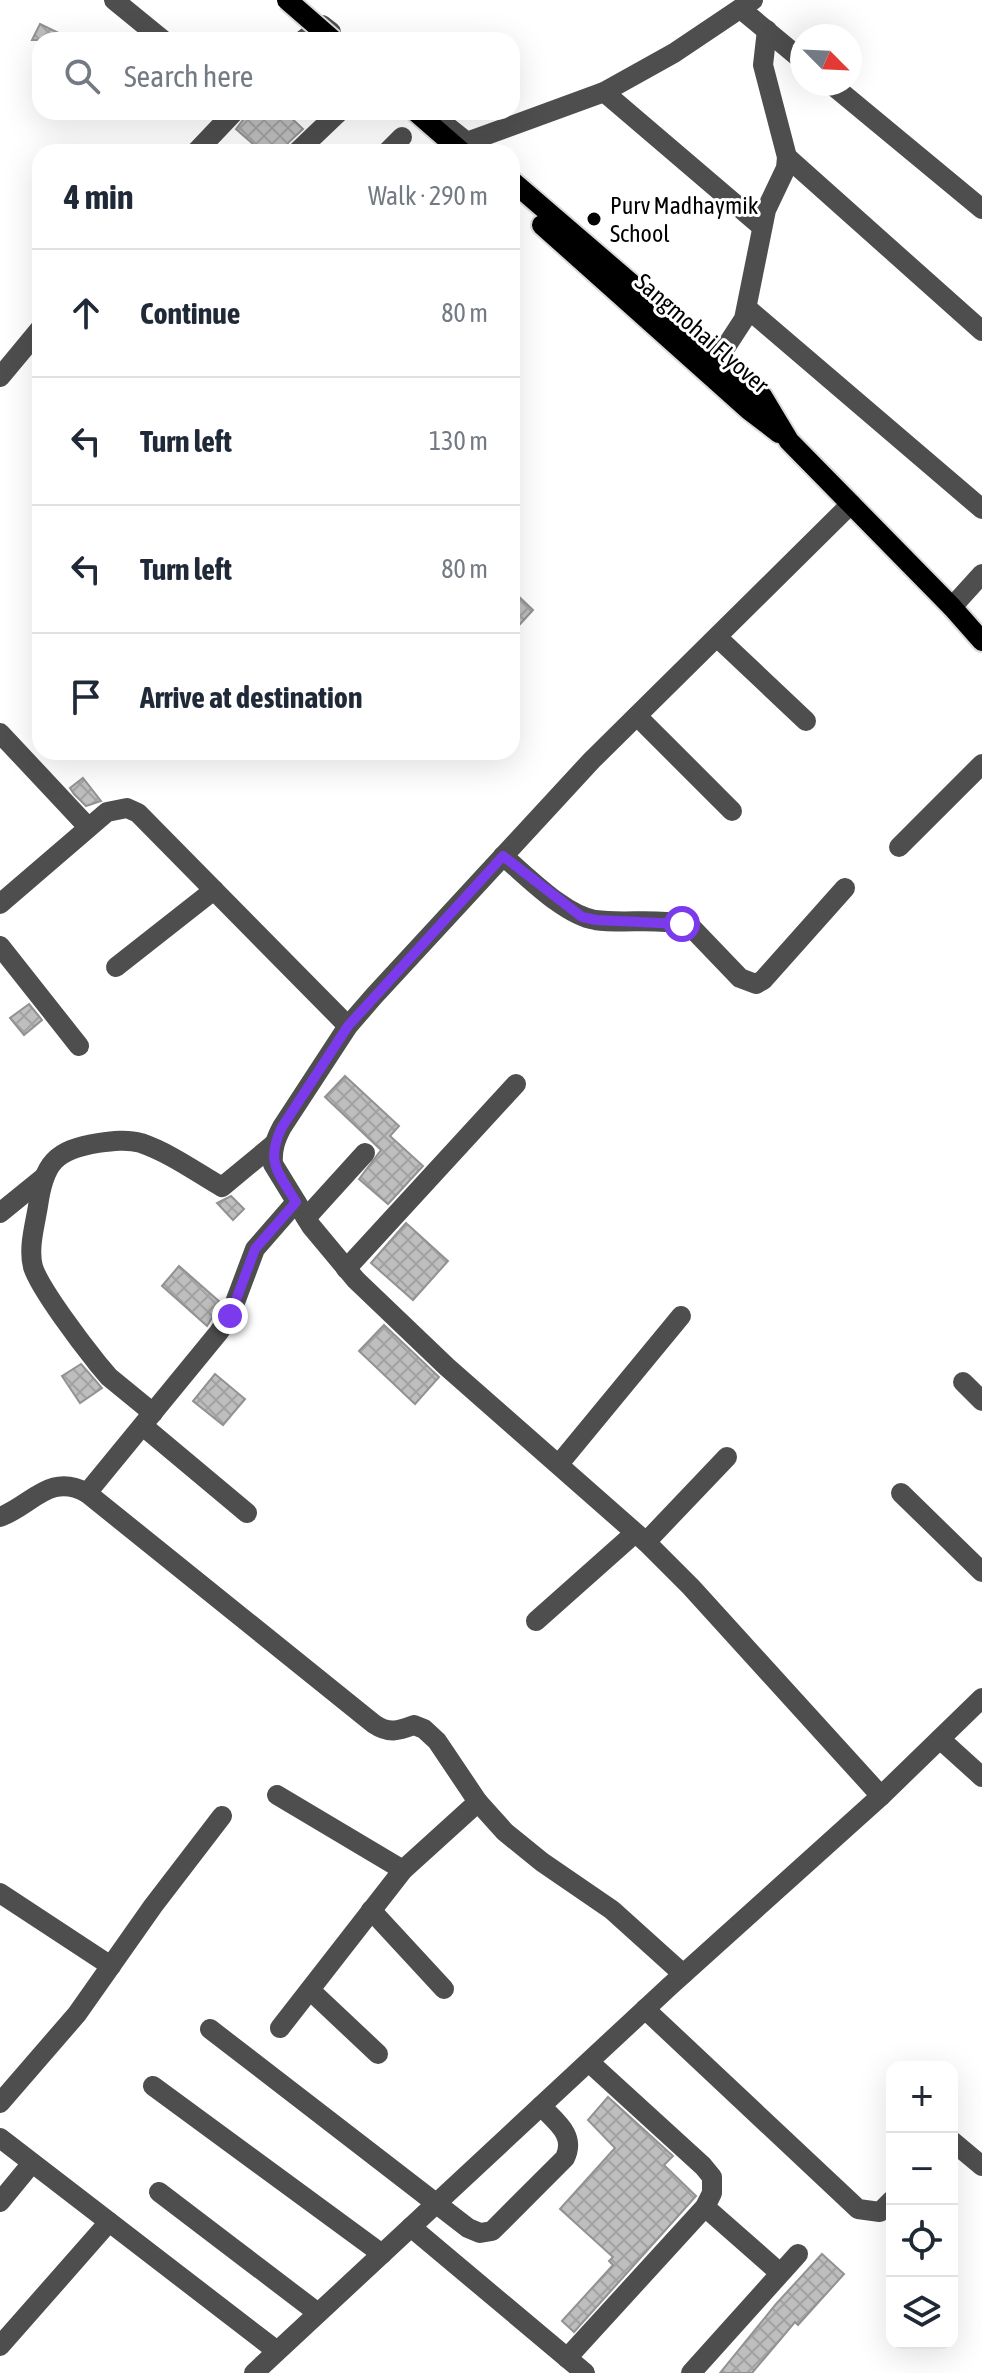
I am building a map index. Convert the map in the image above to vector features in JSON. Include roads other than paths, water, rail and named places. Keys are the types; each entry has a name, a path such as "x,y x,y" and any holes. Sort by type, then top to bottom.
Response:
{"main road":[{"path":"287,0 324,32"},
{"path":"427,120 460,144"},
{"path":"520,188 762,396 789,441 982,641"},
{"name":"Sangmohai Flyover","path":"520,205 749,410 789,441"}],"street":[{"path":"114,0 153,32"},
{"path":"479,144 604,92 748,5 767,30 790,50"},
{"path":"313,32 322,25 331,32"},
{"path":"718,359 739,330 747,308 766,210 786,168 787,157 763,65 767,30"},
{"path":"604,92 762,227"},
{"path":"845,96 982,209"},
{"path":"204,144 226,120"},
{"path":"305,144 331,120"},
{"path":"438,120 462,144"},
{"path":"395,144 402,137"},
{"path":"787,157 982,331"},
{"path":"747,308 982,509"},
{"path":"0,377 32,339"},
{"path":"851,504 637,716 503,856 348,1026 282,1127 274,1144 273,1164 301,1210 346,1269 447,1367 559,1464 691,1587 881,1796"},
{"path":"952,607 982,574"},
{"path":"717,637 806,721"},
{"path":"637,716 732,811"},
{"path":"0,733 88,827"},
{"path":"899,847 982,764"},
{"path":"0,904 107,812 117,808 138,813 348,1026"},
{"path":"503,856 582,917 682,924 692,928 740,978 756,984 763,980 845,888"},
{"path":"116,967 214,890"},
{"path":"0,946 79,1046"},
{"path":"346,1269 516,1084"},
{"path":"247,1513 148,1420 98,1364 36,1275 31,1254 43,1178 58,1157 71,1148 116,1140 140,1143 222,1187 274,1144"},
{"path":"87,1493 230,1316 255,1249 365,1153"},
{"path":"0,1213 43,1178"},
{"path":"559,1464 681,1316"},
{"path":"963,1382 982,1401"},
{"path":"536,1621 641,1538 727,1457"},
{"path":"0,1517 50,1487 64,1485 87,1493 374,1724 386,1731 414,1725 424,1729 437,1741 478,1802 523,1848 593,1896 683,1974"},
{"path":"901,1493 982,1572"},
{"path":"254,2373 683,1974 881,1796 982,1698"},
{"path":"940,1739 982,1777"},
{"path":"277,1795 403,1870"},
{"path":"280,2028 403,1870 478,1802"},
{"path":"0,2103 53,2045 222,1816"},
{"path":"0,1893 111,1966"},
{"path":"371,1910 444,1989"},
{"path":"310,1990 378,2054"},
{"path":"645,2009 858,2209 880,2212 887,2205"},
{"path":"210,2029 468,2228 480,2233 492,2231 565,2158 569,2150 565,2132 541,2106"},
{"path":"567,2358 705,2207 712,2193 712,2177 589,2062"},
{"path":"153,2086 382,2254"},
{"path":"0,2138 277,2351"},
{"path":"958,2146 982,2166"},
{"path":"0,2202 32,2163"},
{"path":"159,2192 318,2313"},
{"path":"705,2207 780,2273"},
{"path":"0,2346 109,2222"},
{"path":"411,2227 585,2373"},
{"path":"691,2373 798,2254"}],"place":[{"name":"Purv Madhaymik School","path":"594,219"}]}
